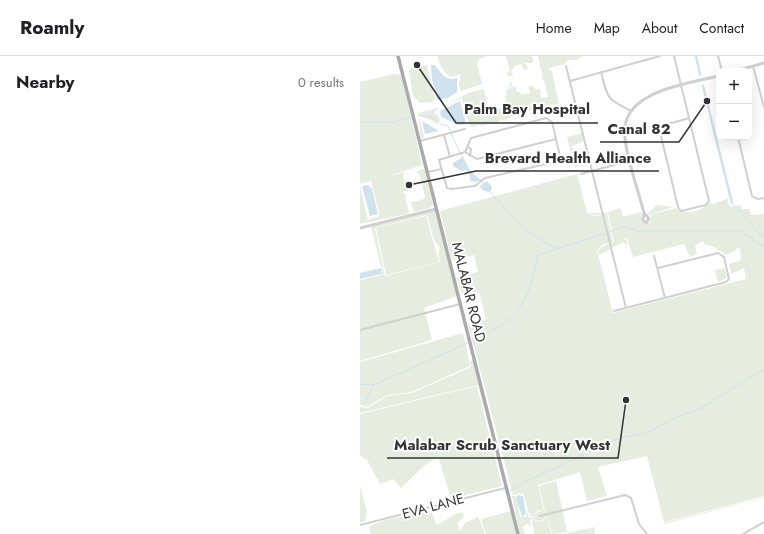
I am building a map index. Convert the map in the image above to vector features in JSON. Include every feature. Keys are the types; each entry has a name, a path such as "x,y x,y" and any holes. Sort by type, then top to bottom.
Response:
{"main road":[{"name":"MALABAR ROAD","path":"398,56 518,534"}],"street":[{"path":"570,80 660,56"},
{"path":"674,56 709,200 706,205 681,211 678,207 660,132 665,126 689,118"},
{"path":"718,56 721,68"},
{"path":"747,68 764,64"},
{"path":"566,66 626,308"},
{"path":"754,66 764,108"},
{"path":"601,72 607,96 611,101 631,111"},
{"path":"644,213 631,161 625,127 631,111 639,101 654,93 716,77"},
{"path":"546,118 552,122 560,156 558,162 482,181 472,186 448,189 439,160 465,152 472,138 546,118"},
{"path":"419,141 465,129"},
{"path":"444,135 450,157"},
{"path":"465,152 477,159 556,139"},
{"path":"739,140 754,198 764,198"},
{"path":"468,147 471,149 470,156"},
{"path":"581,174 631,161"},
{"path":"427,172 442,169"},
{"path":"360,228 436,209"},
{"path":"614,311 728,280 729,277 725,260 722,255 718,253 658,268"},
{"path":"654,256 665,298"},
{"path":"360,330 460,304"},
{"name":"EVA LANE","path":"360,525 507,487"},
{"path":"540,516 624,495 631,498 639,524 647,534"},
{"path":"743,534 764,522"}],"shaded area":[{"path":"438,56 487,56 479,59 477,64 482,84 461,91 459,84 461,74 450,77 440,66"},
{"path":"506,56 531,56 534,60 532,63 525,63 528,69 524,70 522,64 514,66 511,70 513,76 508,76 507,72 510,71"},
{"path":"538,56 583,56 576,60 568,60 565,64 549,68 552,71 559,104 547,105 543,108 521,113 502,121 501,119 498,123 489,123 483,126 478,125 472,127 469,124 462,98 449,104 468,93 484,89 488,105 493,110 508,106 505,96 507,95 506,90 510,88 510,83 512,83 511,88 515,86 517,92 520,92 521,95 530,93 528,87 533,86 535,89 541,90 541,98 548,97 544,80 542,80 541,68 539,68"},
{"path":"427,65 435,99 432,102 420,103 413,96 409,71 410,69"},
{"path":"394,74 401,75 422,165 382,178 404,172 403,178 408,191 403,191 407,196 405,196 408,214 360,224 360,187 368,220 380,216 371,181 360,184 360,82"},
{"path":"442,107 437,109 434,114 438,115 440,120 438,124 422,116 419,117 424,138 421,138 418,113"},
{"path":"582,133 584,141 572,146 578,166 575,168 567,137"},
{"path":"424,169 433,205 430,208 414,212 410,201 412,202 424,199 425,197 419,173 417,174 417,171"},
{"path":"577,174 587,213 594,216 602,215 609,243 602,245 597,250 613,313 746,279 744,268 731,274 729,264 741,259 740,249 738,247 736,250 726,255 712,246 705,245 703,241 695,245 697,254 690,257 684,244 633,257 627,238 614,242 608,212 621,208 623,217 641,212 643,223 648,224 651,221 650,215 676,208 684,212 699,210 710,202 714,204 728,198 728,204 732,207 740,205 742,209 749,209 751,215 764,214 764,496 664,522 647,456 598,467 607,496 587,501 580,472 538,485 544,511 539,510 534,514 534,517 530,516 523,493 513,495 468,324 486,319 479,292 462,296 457,278 478,272 474,255 452,260 440,211"},
{"path":"657,205 673,207 649,215 647,214"},
{"path":"435,210 457,296 424,308 432,340 360,361 360,280 381,275 383,268 381,267 371,226","holes":["427,215 434,240 440,248 438,254 440,262 385,276 375,228"]},
{"path":"589,213 607,213 613,242 626,239 628,245 623,242 599,255 598,250 610,243 602,214 594,215"},
{"path":"426,216 439,262 386,275 376,228"},
{"path":"725,268 727,278 718,282 715,270"},
{"path":"463,333 470,366 412,392 387,395 367,407 360,404 360,362"},
{"path":"473,360 503,482 478,385 360,413 360,407 368,408 387,396 412,393 471,367 470,361"},
{"path":"477,386 502,486 451,499 438,456 424,466 401,488 393,479 380,484 367,460 360,455 360,414"},
{"path":"556,481 567,532 552,534 547,516 541,521 531,519 531,527 528,524 525,525 523,527 525,534 520,534 512,496 516,496 520,517 526,517 527,514 525,502 529,517 534,518 535,514 540,511 545,511 539,486"},
{"path":"360,486 367,512 365,521 360,523"},
{"path":"764,497 664,524 663,523"},
{"path":"431,511 437,525 456,514 463,512 464,517 457,522 460,531 465,523 478,517 485,534 371,534 369,527 383,521"},
{"path":"511,511 517,534 486,534 481,519"},
{"path":"547,517 551,534 534,534 532,520 541,522"},
{"path":"594,527 595,534 564,534"}],"water":[{"path":"431,65 435,65 447,78 457,78 457,92 448,98 437,100 432,80"},
{"path":"460,101 466,124 459,125 441,117 440,111"},
{"path":"422,121 439,131 425,134"},
{"path":"462,155 470,171 481,180 476,182 470,181 470,176 466,170 462,171 453,166 453,163 461,158"},
{"path":"487,181 492,187 491,191 488,192 481,189 480,186"},
{"path":"368,185 372,189 378,214 370,216 362,186"},
{"path":"382,268 381,274 360,279 360,273"},
{"path":"518,495 523,496 526,514 522,517 516,498"}],"waterway":[{"path":"696,56 700,74"},
{"path":"703,86 732,203"},
{"path":"421,116 431,117 438,122"},
{"path":"360,122 395,122 411,117"},
{"path":"440,124 448,126 461,155"},
{"path":"481,180 484,184"},
{"path":"490,192 529,232 548,244 558,248"},
{"path":"732,203 764,239"},
{"path":"609,232 622,227 639,231 740,231 764,247"},
{"path":"472,341 501,325 519,309 530,287 538,255 606,233"},
{"path":"360,384 373,385 468,343"},
{"path":"604,445 619,438 647,433 672,419 701,408 764,369"},
{"path":"363,405 373,386"},
{"path":"510,491 521,484 595,449"}],"place":[{"name":"Palm Bay Hospital","path":"417,65"},
{"name":"Canal 82","path":"707,101"},
{"name":"Brevard Health Alliance","path":"409,185"},
{"name":"Malabar Scrub Sanctuary West","path":"626,400"}]}
